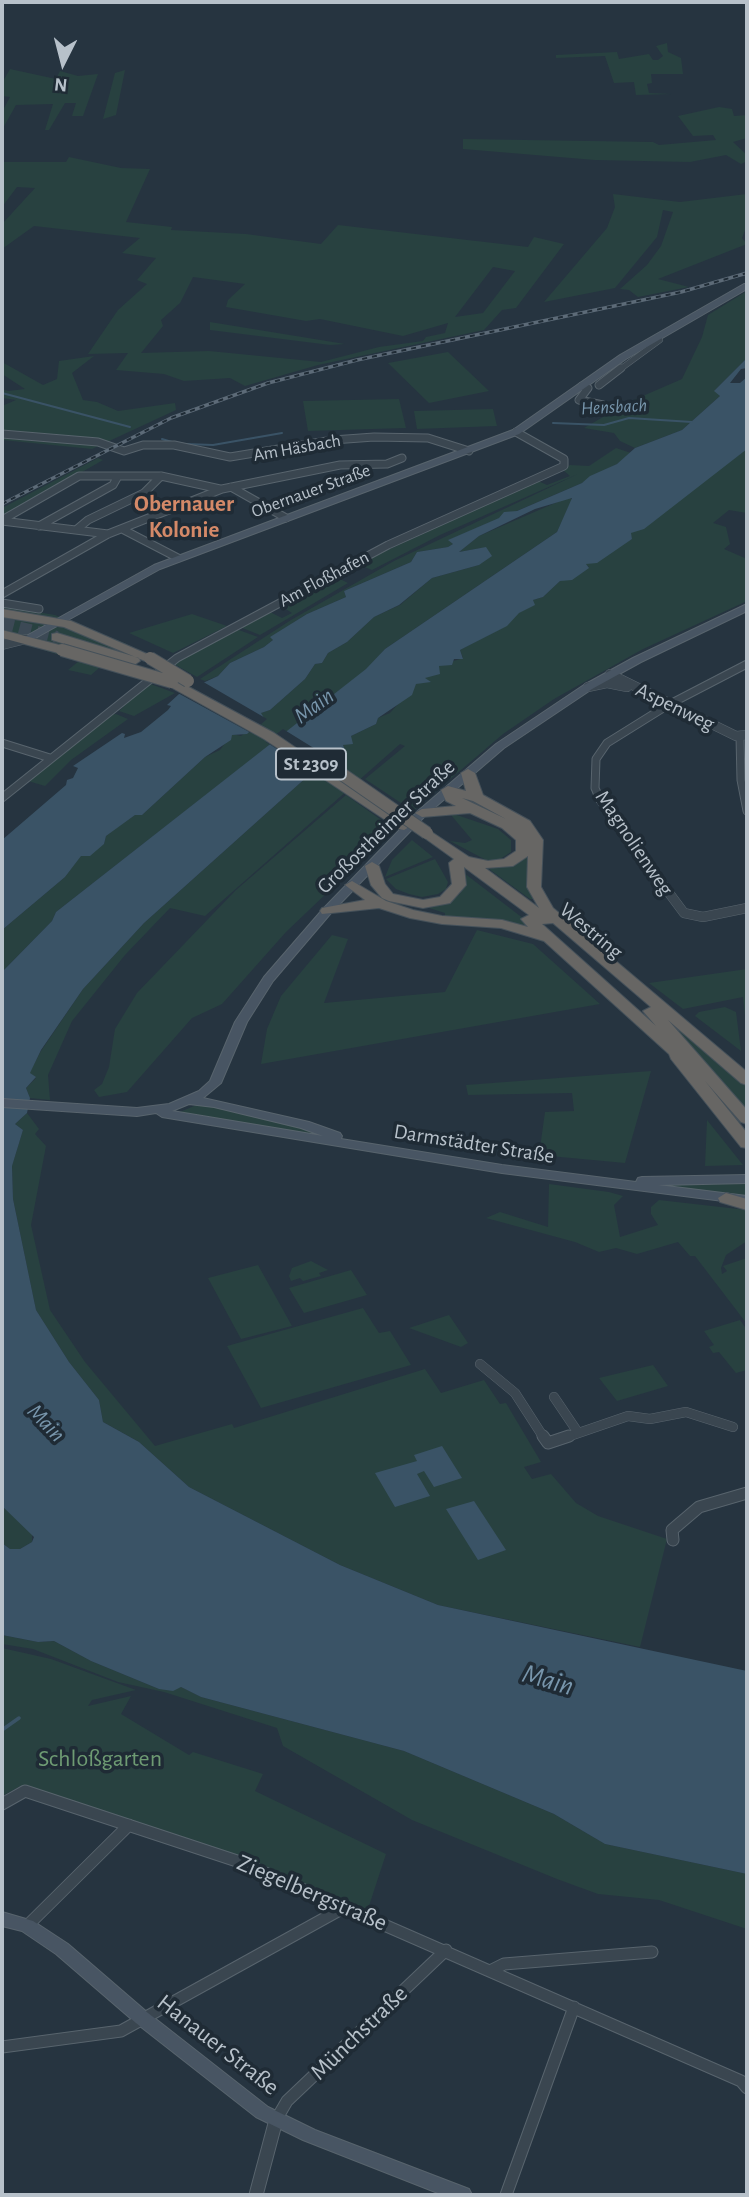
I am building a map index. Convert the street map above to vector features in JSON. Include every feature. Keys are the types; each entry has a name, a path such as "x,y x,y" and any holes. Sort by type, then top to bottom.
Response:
{"highway":[{"path":"2,613 73,625 150,658 188,681"},
{"name":"St 2309","path":"11,640 63,642 172,682 269,736 425,835"},
{"path":"63,642 90,647 188,681"},
{"path":"90,647 172,682"},
{"name":"St 2309","path":"188,681 239,709 336,770 425,835"},
{"path":"468,773 474,803"},
{"path":"448,790 452,798 516,817 533,831 537,847 533,878 539,900 587,946 747,1080"},
{"path":"327,911 384,900 423,904 445,900 459,885 460,861 508,863 517,859 524,846 517,832 474,803 422,813"},
{"name":"Westring","path":"425,835 643,1003 709,1080 747,1119"},
{"path":"372,866 384,900"},
{"path":"352,885 424,918 514,927 587,946"},
{"name":"Westring","path":"560,938 672,1051 709,1080"},
{"path":"672,1051 747,1143"},
{"path":"726,1198 747,1202"}],"main road":[{"name":"Obernauer Straße","path":"11,640 58,621 140,574 178,558 516,432 622,357 747,286"},
{"name":"Großostheimer Straße","path":"2,1103 108,1112 141,1112 190,1101 215,1083 253,1000 286,956 422,813 527,726 588,687 747,607"},
{"path":"215,1083 216,1091 226,1106"},
{"name":"Darmstädter Straße","path":"190,1101 226,1106 305,1125 356,1143"},
{"name":"Darmstädter Straße","path":"141,1112 356,1143 586,1181 726,1198"},
{"name":"Darmstädter Straße","path":"586,1181 747,1179"},
{"name":"Hanauer Straße","path":"2,1919 27,1926 62,1949 250,2105 276,2120 463,2195"}],"street":[{"name":"Obernauer Straße","path":"599,385 609,374 660,340 657,337"},
{"path":"582,386 588,388 579,400 603,405"},
{"name":"Am Floßhafen","path":"2,798 145,682 197,647 388,545 564,466 564,459 535,440 516,432"},
{"name":"Am Häsbach","path":"2,434 98,442 124,451 143,445 174,445 216,456 244,457 350,438 412,437 442,440 469,451"},
{"path":"2,594 108,534 222,489 340,466 387,464 402,458"},
{"path":"40,526 113,485 119,475 160,476 222,489"},
{"path":"76,530 88,520 144,493 160,476"},
{"path":"2,521 79,477 117,478"},
{"path":"231,487 286,519"},
{"path":"2,521 108,534"},
{"path":"122,529 178,558"},
{"path":"2,603 39,609"},
{"name":"Magnolienweg","path":"747,664 668,705 600,750 596,759 594,788 680,909 695,917 747,908"},
{"name":"Aspenweg","path":"610,674 668,705 744,736"},
{"path":"588,687 607,683 635,689"},
{"path":"744,736 744,805 747,811"},
{"path":"2,743 50,758"},
{"path":"481,1364 515,1393 548,1443 628,1416 650,1419 687,1412 733,1427"},
{"path":"554,1397 577,1431"},
{"path":"673,1540 671,1530 699,1507 747,1493"},
{"name":"Ziegelbergstraße","path":"2,1804 25,1791 240,1862 492,1970 741,2081 747,2088"},
{"path":"27,1926 129,1825"},
{"path":"2,2047 111,2035 345,1907"},
{"name":"Münchstraße","path":"276,2120 287,2101 446,1950"},
{"path":"492,1970 504,1964 652,1952"},
{"path":"508,2191 574,2007"},
{"path":"256,2195 276,2120"}],"green space":[{"path":"667,43 668,52 681,58 683,74 651,74 652,83 647,84 649,93 672,94 636,95 634,82 614,83 605,56 556,58 556,55 617,52 619,59 649,54 653,60 658,60 663,56 656,46"},
{"path":"10,69 56,79 60,71 78,76 98,74 83,116 72,116 76,103 65,103 49,130 45,130 53,104 16,105 2,130 2,112 10,97 2,96 2,83"},
{"path":"125,70 116,115 103,119 115,73"},
{"path":"719,107 732,109 734,116 747,115 747,138 733,142 747,155 747,161 741,164 726,155 690,162 595,160 463,149 463,139 653,142 659,145 716,140 713,135 693,136 678,116"},
{"path":"69,157 121,168 150,169 126,222 172,227 171,230 246,234 321,244 338,225 528,247 534,237 564,244 516,308 502,310 484,330 318,365 245,386 230,378 184,381 164,374 116,370 128,353 88,354 118,310 147,284 137,280 156,258 122,253 140,238 34,226 2,249 2,224 35,188 17,187 2,207 2,162 66,162","holes":["493,267 515,271 483,313 455,317","193,277 245,284 228,300 226,307 306,321 320,319 403,336 448,323 445,333 426,337 423,341 379,347 321,362 209,351 141,353 163,326 161,320 180,303"]},
{"path":"613,194 680,202 747,194 747,225 742,238 747,244 658,279 689,287 638,297 629,290 620,289 647,265 661,246 673,212 663,210 657,237 615,288 544,302 607,228 615,207"},
{"path":"747,291 747,358 715,390 720,396 682,430 635,448 620,441 614,433 584,428 629,402 682,379 702,337 708,315"},
{"path":"210,322 345,344 330,345 210,330"},
{"path":"448,352 489,391 429,403 388,363"},
{"path":"94,356 72,373 83,400 97,402 118,411 175,403 176,410 92,449 2,440 2,406 16,400 2,398 2,389 25,389 2,374 2,362 43,385 57,379 59,361"},
{"path":"399,399 406,428 308,431 303,401"},
{"path":"493,409 497,426 417,429 414,411"},
{"path":"616,448 631,453 582,483 449,540 453,544 448,547 417,552 411,562 344,591 346,597 307,614 271,637 273,640 264,647 230,663 218,676 205,681 200,679 291,620 394,561 578,474 440,535 372,570 357,564 538,481 547,485 570,476 563,470 570,465 589,466"},
{"path":"747,449 747,513 729,510 713,523 726,527 730,544 724,549 747,559 747,601 643,649 554,699 503,734 413,811 365,779 405,746 400,744 205,916 170,908 125,955 72,1021 48,1075 50,1100 30,1098 26,1088 36,1078 29,1073 41,1051 83,989 144,923 309,775 345,750 343,745 351,736 376,724 378,718 390,713 416,684 438,666 463,658 460,650 507,625 518,613 534,605 533,600 543,597 560,581 589,567 585,564 632,539 630,533"},
{"path":"98,458 103,460 2,518 2,508"},
{"path":"569,497 572,500 557,532 385,649 367,669 56,912 52,921 2,972 2,930 65,877 81,855 104,844 106,836 135,815 142,815 205,757 220,750 232,734 241,736 260,713 270,710 305,679 315,664 322,663 328,653 347,642 374,617 400,605 432,578 479,565 481,548 459,552 479,536"},
{"path":"353,566 336,577 348,583 260,635 240,627 270,612 282,618 292,613 281,606"},
{"path":"2,606 55,615 127,644 91,675 68,670 79,661 27,645 15,635 2,638"},
{"path":"192,614 227,626 173,653 129,633"},
{"path":"236,629 258,637 197,677 174,664"},
{"path":"148,683 175,693 134,716 119,711"},
{"path":"116,714 128,719 71,760 45,786 28,781 106,715"},
{"path":"462,794 517,820 532,834 535,847 531,883 535,899 530,899 489,869 522,860 529,850 527,838 510,823 457,798"},
{"path":"346,795 394,829 286,932 222,1004 192,1018 127,1092 99,1097 94,1090 102,1084 109,1067 115,1029 137,993 236,890"},
{"path":"451,815 498,829 511,840 511,852 497,861 486,860 450,841 465,843 472,840"},
{"path":"412,840 433,857 385,877 392,860"},
{"path":"435,859 448,882 446,889 438,894 422,897 409,894 396,889 386,879"},
{"path":"465,874 541,932 445,918 445,913 429,908 459,895 465,886"},
{"path":"477,930 533,944 600,1004 261,1064 267,1029 281,996 332,935 348,939 324,1003 445,992"},
{"path":"747,969 747,1035 743,997 683,1009 649,983"},
{"path":"725,1007 736,1012 741,1051 695,1016 699,1012"},
{"path":"665,1017 747,1085 747,1111 691,1052"},
{"path":"651,1071 625,1163 539,1155 545,1112 574,1111 572,1093 468,1095 466,1085"},
{"path":"201,1103 317,1132 332,1139 180,1112"},
{"path":"27,1113 39,1129 35,1134 46,1146 31,1225 50,1310 85,1362 155,1446 232,1424 234,1428 425,1369 441,1393 484,1380 500,1404 506,1403 541,1462 524,1467 532,1479 551,1474 576,1503 598,1516 667,1539 640,1647 438,1605 340,1565 189,1487 139,1442 103,1422 99,1400 69,1362 36,1310 13,1199 12,1165 23,1130 15,1124"},
{"path":"707,1120 743,1165 705,1166"},
{"path":"747,1183 747,1198 682,1192 658,1185"},
{"path":"549,1184 623,1196 614,1205 620,1237 658,1225 651,1214 651,1207 659,1200 747,1210 747,1241 726,1255 721,1268 722,1274 727,1271 723,1266 747,1258 747,1324 695,1256 690,1256 678,1242 637,1254 616,1248 599,1252 575,1242 486,1218 500,1212 548,1227"},
{"path":"311,1261 328,1270 319,1273 321,1276 291,1281 289,1276 292,1268"},
{"path":"258,1265 292,1326 241,1339 208,1278"},
{"path":"351,1270 367,1295 304,1313 289,1288"},
{"path":"363,1308 379,1333 390,1331 411,1365 261,1408 227,1346"},
{"path":"449,1315 468,1343 461,1347 409,1328"},
{"path":"740,1320 747,1330 747,1370 736,1373 719,1352 713,1353 709,1347 714,1345 704,1331"},
{"path":"653,1365 668,1386 617,1401 599,1378"},
{"path":"2,1506 32,1533 32,1542 20,1549 10,1549 2,1543"},
{"path":"2,1635 38,1642 54,1641 91,1661 159,1689 181,1687 201,1697 404,1751 554,1814 605,1844 747,1874 747,1929 659,1900 598,1894 557,1879 412,1820 283,1746 277,1728 164,1692 118,1682 33,1649 2,1644"},
{"name":"Schloßgarten","path":"2,1648 51,1659 136,1690 92,1700 88,1706 131,1696 121,1714 189,1755 193,1752 263,1774 255,1791 386,1854 367,1912 36,1790 21,1786 2,1796"}],"water":[{"name":"Main","path":"747,358 747,368 741,369 730,383 740,383 747,377 747,449 644,529 631,533 632,539 597,563 586,564 589,568 572,580 560,581 543,597 533,600 535,605 519,613 507,626 460,650 463,659 454,659 452,665 439,666 440,674 425,678 431,682 416,684 412,695 378,718 376,724 351,736 353,744 343,745 345,750 309,775 144,923 83,989 41,1050 30,1073 36,1077 26,1088 30,1098 27,1113 15,1124 23,1130 12,1166 13,1199 36,1310 69,1362 99,1400 103,1422 139,1442 189,1487 340,1565 438,1605 747,1671 747,1874 605,1844 554,1814 404,1751 201,1697 181,1687 173,1691 159,1689 91,1661 54,1641 38,1642 2,1635 2,1543 10,1549 20,1549 32,1542 34,1537 2,1506 2,972 52,921 56,912 366,669 385,649 557,532 572,498 535,509 479,536 459,552 486,547 492,556 479,565 432,578 399,605 374,617 347,642 328,653 322,663 315,664 305,679 270,710 261,713 264,718 247,734 232,735 231,740 205,757 142,815 135,815 106,836 104,844 90,856 81,856 65,877 2,930 2,840 66,785 67,780 73,778 78,768 73,766 122,733 125,734 124,738 141,732 168,710 171,706 167,705 179,694 218,676 230,663 264,647 273,640 270,637 307,614 346,597 344,591 411,562 417,552 448,547 453,544 448,540 499,518 504,512 517,511 582,483 590,476 617,464 635,448 682,430 720,396 714,391"},
{"path":"442,1446 462,1478 434,1487 424,1471 417,1474 430,1496 395,1507 375,1473 417,1461 414,1455"},
{"path":"474,1501 506,1550 478,1560 446,1509"}],"pier":[{"path":"200,680 267,719 251,733 176,692"},
{"path":"283,729 333,760 316,774 266,742"}],"waterway":[{"name":"Hensbach","path":"2,393 130,427"},
{"name":"Hensbach","path":"553,423 604,425 629,418 692,422"},
{"name":"Hensbach","path":"186,444 213,445 282,433"},
{"name":"Hensbach","path":"162,439 172,442"},
{"path":"2,1730 19,1718"}],"tunnel":[{"path":"2,623 57,637"}],"railway":[{"path":"2,504 171,418 268,383 357,360 681,292 747,273"}],"district":[{"name":"Obernauer Kolonie","path":"184,517"}]}
